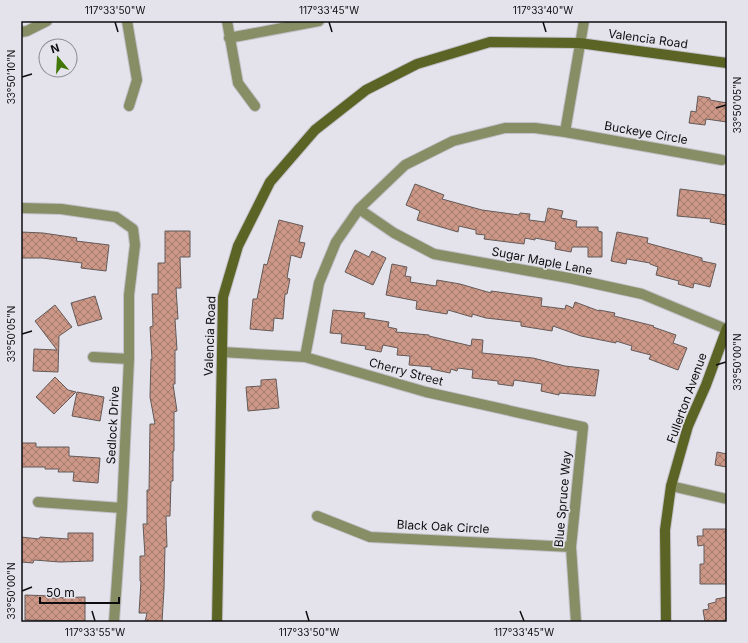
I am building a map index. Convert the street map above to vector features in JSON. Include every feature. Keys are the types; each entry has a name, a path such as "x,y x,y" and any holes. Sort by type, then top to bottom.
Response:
{"street":[{"path":"21,32 27,31 47,21"},
{"path":"127,21 137,80 129,106"},
{"path":"227,21 238,83 255,106"},
{"path":"229,38 319,21"},
{"path":"565,132 579,43 584,21"},
{"name":"Valencia Road","path":"217,622 223,297 238,246 270,182 315,130 366,90 417,64 490,42 579,43 727,63"},
{"name":"Buckeye Circle","path":"305,356 319,283 336,242 359,209 405,165 453,141 506,128 535,128 722,160"},
{"name":"Sedlock Drive","path":"21,208 61,209 116,217 133,229 135,245 129,295 129,359 122,508 114,622"},
{"name":"Sugar Maple Lane","path":"359,209 394,233 434,254 569,278 642,294 727,329"},
{"name":"Fullerton Avenue","path":"666,622 665,530 671,486 688,426 706,385 727,329"},
{"name":"Cherry Street","path":"222,352 305,356 426,392 583,427"},
{"path":"93,357 129,359"},
{"name":"Blue Spruce Way","path":"576,622 571,547 583,427"},
{"path":"671,486 727,499"},
{"path":"38,502 122,508"},
{"name":"Black Oak Circle","path":"317,516 370,537 571,547"}],"building":[{"path":"698,96 727,103 727,122 706,119 705,125 689,123 691,111 696,112"},
{"path":"415,184 444,195 442,199 482,210 519,215 520,213 530,214 529,220 545,222 548,208 563,211 561,218 577,221 576,227 598,227 598,231 602,232 602,257 588,257 588,247 572,247 571,252 555,249 556,242 535,238 535,240 525,238 524,244 484,239 485,235 476,234 476,230 459,226 458,232 417,220 420,211 406,205"},
{"path":"680,189 727,195 727,225 710,222 711,219 677,216"},
{"path":"279,220 303,226 299,242 305,243 301,258 291,255 287,278 290,279 287,294 285,294 283,319 274,318 273,331 250,329 253,299 257,299 264,264 267,265"},
{"path":"165,231 190,231 190,257 180,257 181,288 176,288 178,319 175,319 177,350 175,350 175,384 173,384 177,411 174,412 173,481 171,481 170,516 166,516 167,547 165,547 162,622 145,622 147,613 139,613 141,581 140,556 145,556 143,524 147,524 150,424 155,424 150,397 152,359 150,327 153,326 152,294 158,294 158,263 165,263"},
{"path":"21,232 43,233 77,238 76,241 109,245 106,271 81,268 82,263 42,258 21,258"},
{"path":"617,232 648,238 647,243 702,258 702,261 716,264 710,287 694,283 693,288 678,284 679,281 656,275 658,267 650,263 627,259 626,264 611,261"},
{"path":"355,250 369,257 372,251 386,258 373,285 345,272"},
{"path":"392,264 407,267 405,276 411,277 410,282 436,286 437,280 460,284 491,293 491,291 542,298 541,306 565,309 566,305 573,308 575,302 599,311 615,313 614,316 654,326 653,327 676,335 673,343 687,348 678,370 649,359 651,355 631,350 632,346 616,341 616,343 581,336 553,326 552,331 521,326 521,322 486,318 472,314 472,317 448,310 447,314 416,309 417,301 386,295"},
{"path":"95,296 102,319 78,326 71,303"},
{"path":"55,305 72,327 59,336 58,372 33,371 34,349 57,350 35,321"},
{"path":"333,310 365,313 364,318 389,322 388,327 397,329 396,332 429,335 471,346 472,339 483,340 482,353 533,358 565,366 599,370 595,396 559,393 559,395 541,391 542,384 514,380 513,386 498,384 498,381 472,378 473,370 458,368 457,371 451,369 450,373 431,369 432,367 409,365 410,356 397,355 398,348 383,345 381,352 365,349 366,346 341,343 342,334 330,333"},
{"path":"55,377 68,390 76,392 54,414 36,397"},
{"path":"276,379 279,408 248,411 246,387 261,386 261,380"},
{"path":"77,392 104,397 100,421 72,416"},
{"path":"21,443 36,443 36,447 69,447 69,456 100,458 98,483 73,481 74,472 58,472 59,469 45,469 45,467 21,467"},
{"path":"717,452 727,454 727,467 715,465"},
{"path":"703,529 726,529 727,584 700,584 700,564 704,564 704,545 698,546 697,536 703,536"},
{"path":"68,533 93,533 93,561 60,562 34,560 33,563 21,562 21,537 39,539 40,537 68,539"},
{"path":"25,595 52,596 52,598 85,597 85,621 25,620"},
{"path":"727,597 727,621 705,622 703,610 709,609 708,604 716,602 716,599"}]}
